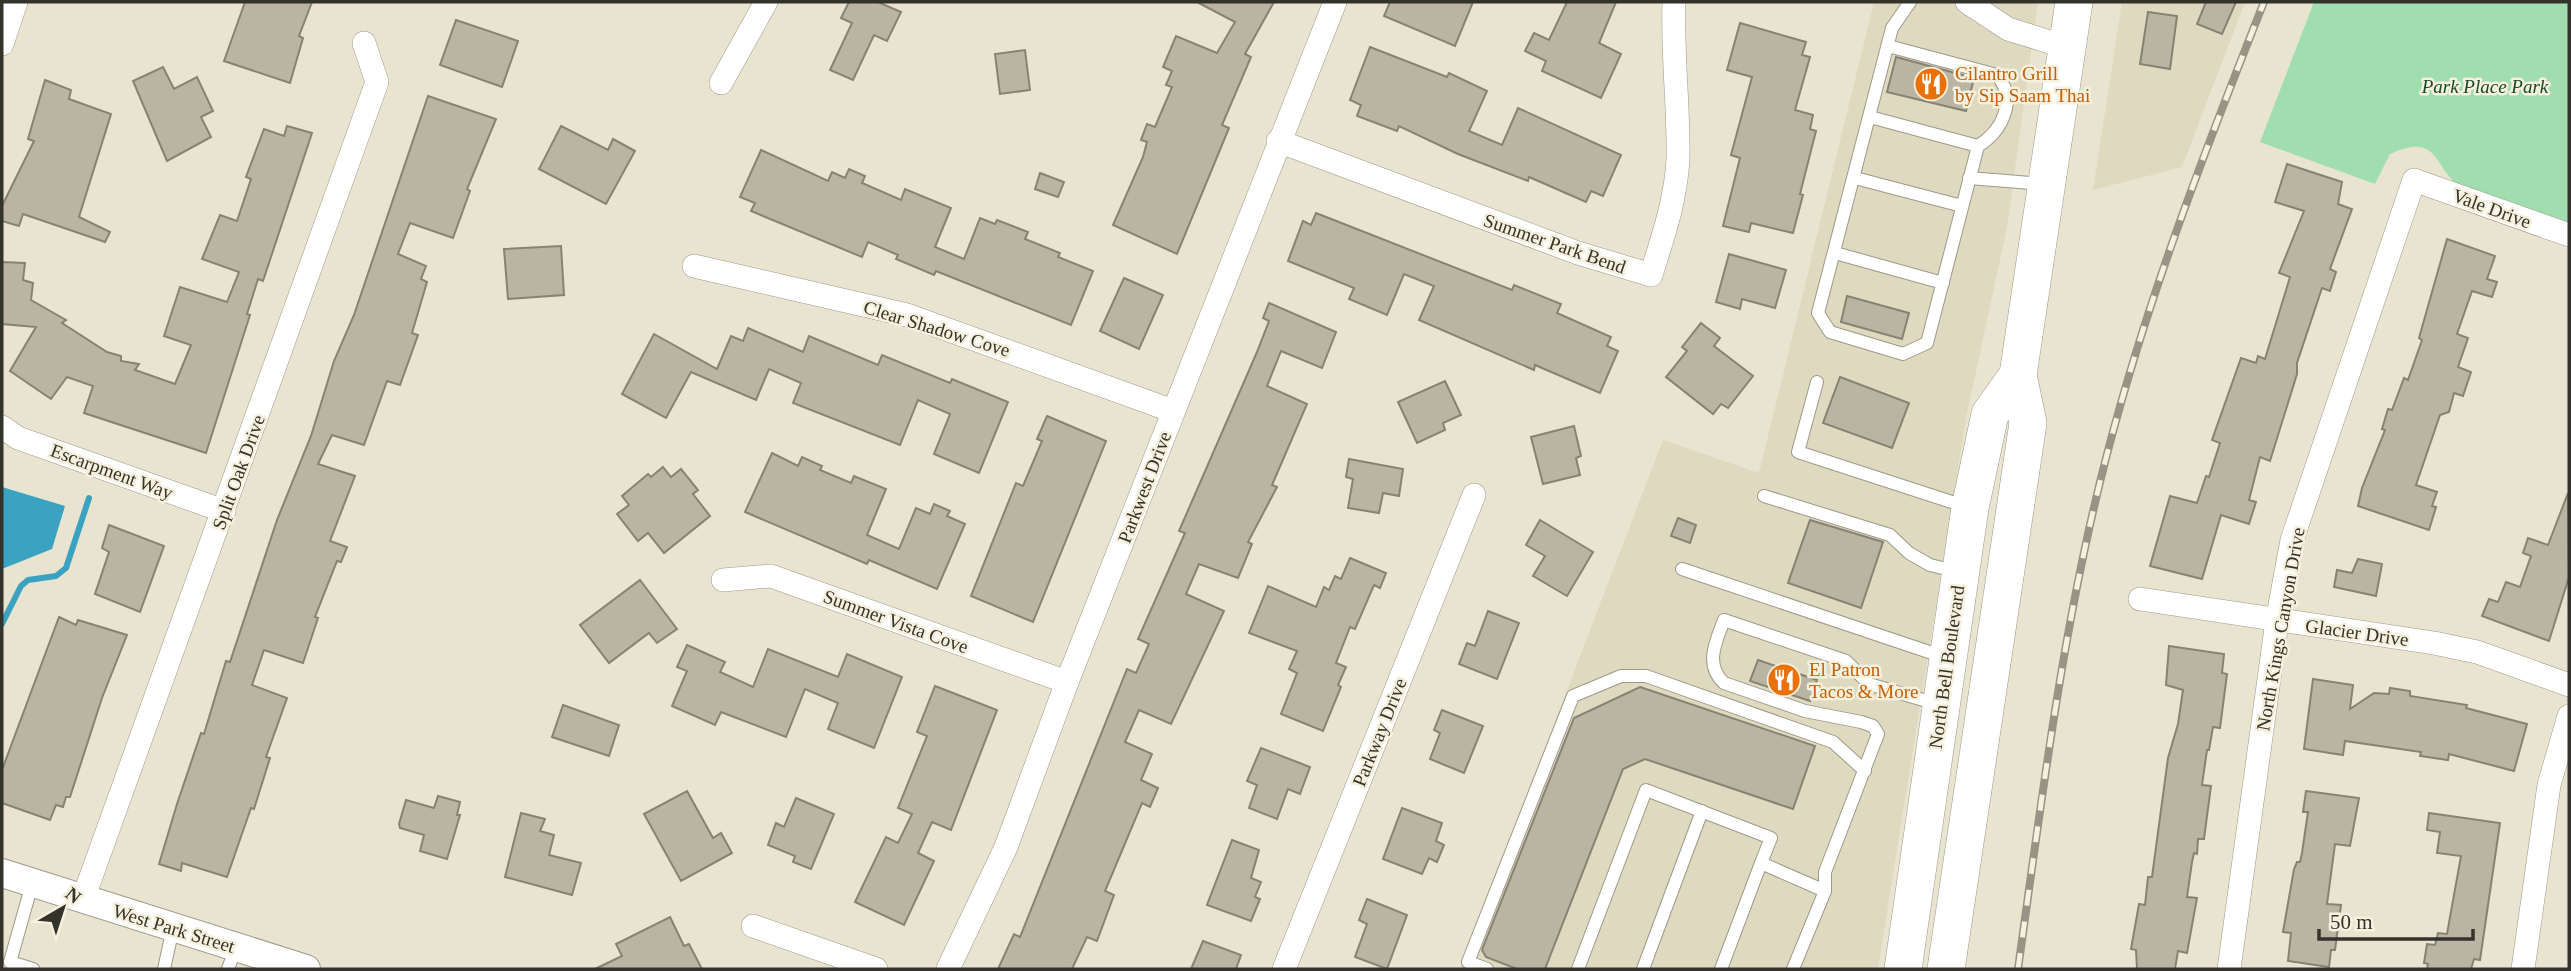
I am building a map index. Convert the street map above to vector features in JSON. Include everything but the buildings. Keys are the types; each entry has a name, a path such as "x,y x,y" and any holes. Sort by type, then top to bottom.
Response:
{"main road":[{"name":"North Bell Boulevard","path":"1946,969 2028,423 2018,375 2074,2"},
{"name":"North Bell Boulevard","path":"1903,969 1970,508 1990,414 2018,375"}],"street":[{"path":"2,44 16,2"},
{"path":"720,83 766,2"},
{"name":"Parkwest Drive","path":"947,969 1006,847 1067,682 1335,2"},
{"name":"Summer Park Bend","path":"1279,141 1578,253 1651,275 1672,209 1678,160 1672,47 1674,2"},
{"path":"1967,2 2008,29 2066,47"},
{"name":"Split Oak Drive","path":"83,899 377,82 364,43"},
{"name":"Vale Drive","path":"2414,180 2569,235"},
{"name":"North Kings Canyon Drive","path":"2229,969 2277,621 2292,540 2414,180"},
{"name":"Clear Shadow Cove","path":"694,266 907,315 1173,411"},
{"name":"Escarpment Way","path":"2,427 18,438 224,511"},
{"name":"Parkway Drive","path":"1284,969 1474,495"},
{"name":"Summer Vista Cove","path":"723,580 771,576 1067,682"},
{"name":"Glacier Drive","path":"2140,599 2434,643 2477,652 2569,685"},
{"path":"2523,969 2549,785 2569,716"},
{"name":"West Park Street","path":"2,873 173,928 232,958 306,969"},
{"path":"753,926 876,969"}],"lane":[{"path":"1888,46 1997,75 2005,85 2004,119 1993,136 1978,146 1927,344 1903,354 1830,332 1818,313 1892,29 1910,2"},
{"path":"1870,117 1978,146"},
{"path":"1854,178 1962,206"},
{"path":"1969,178 2046,184"},
{"path":"1835,253 1943,283"},
{"path":"1817,382 1798,452 1970,508"},
{"path":"1764,496 1890,535 1909,553 1930,565 1959,572"},
{"path":"1682,569 1948,658"},
{"path":"1793,969 1825,891 1825,872 1878,734 1873,726 1804,711 1724,682 1716,676 1712,662 1724,620 1846,661 1869,684 1941,705"},
{"path":"1487,969 1468,962 1573,696 1621,676 1646,676 1833,742 1865,771"},
{"path":"1578,969 1646,790 1771,838 1721,969"},
{"path":"1643,969 1702,811"},
{"path":"1760,863 1825,891"},
{"path":"32,884 10,962 33,969"},
{"path":"164,969 173,928"}],"shaded area":[{"path":"1874,2 2038,2 2007,227 1966,418 1878,969 1460,969 1663,440 1759,473"},
{"path":"2122,2 2245,2 2182,167 2093,190"}],"green space":[{"name":"Park Place Park","path":"2314,2 2569,2 2569,224 2459,186 2427,149 2406,148 2390,154 2375,184 2260,142"}],"water":[{"path":"2,487 65,506 52,549 2,569"}],"waterway":[{"path":"2,624 21,586 28,580 56,576 66,568 89,498"}],"railway":[{"path":"2018,969 2063,661 2101,478 2135,357 2174,237 2264,2"}],"place":[{"name":"Cilantro Grill by Sip Saam Thai","path":"1931,84"},
{"name":"El Patron Tacos & More","path":"1784,680"}]}
